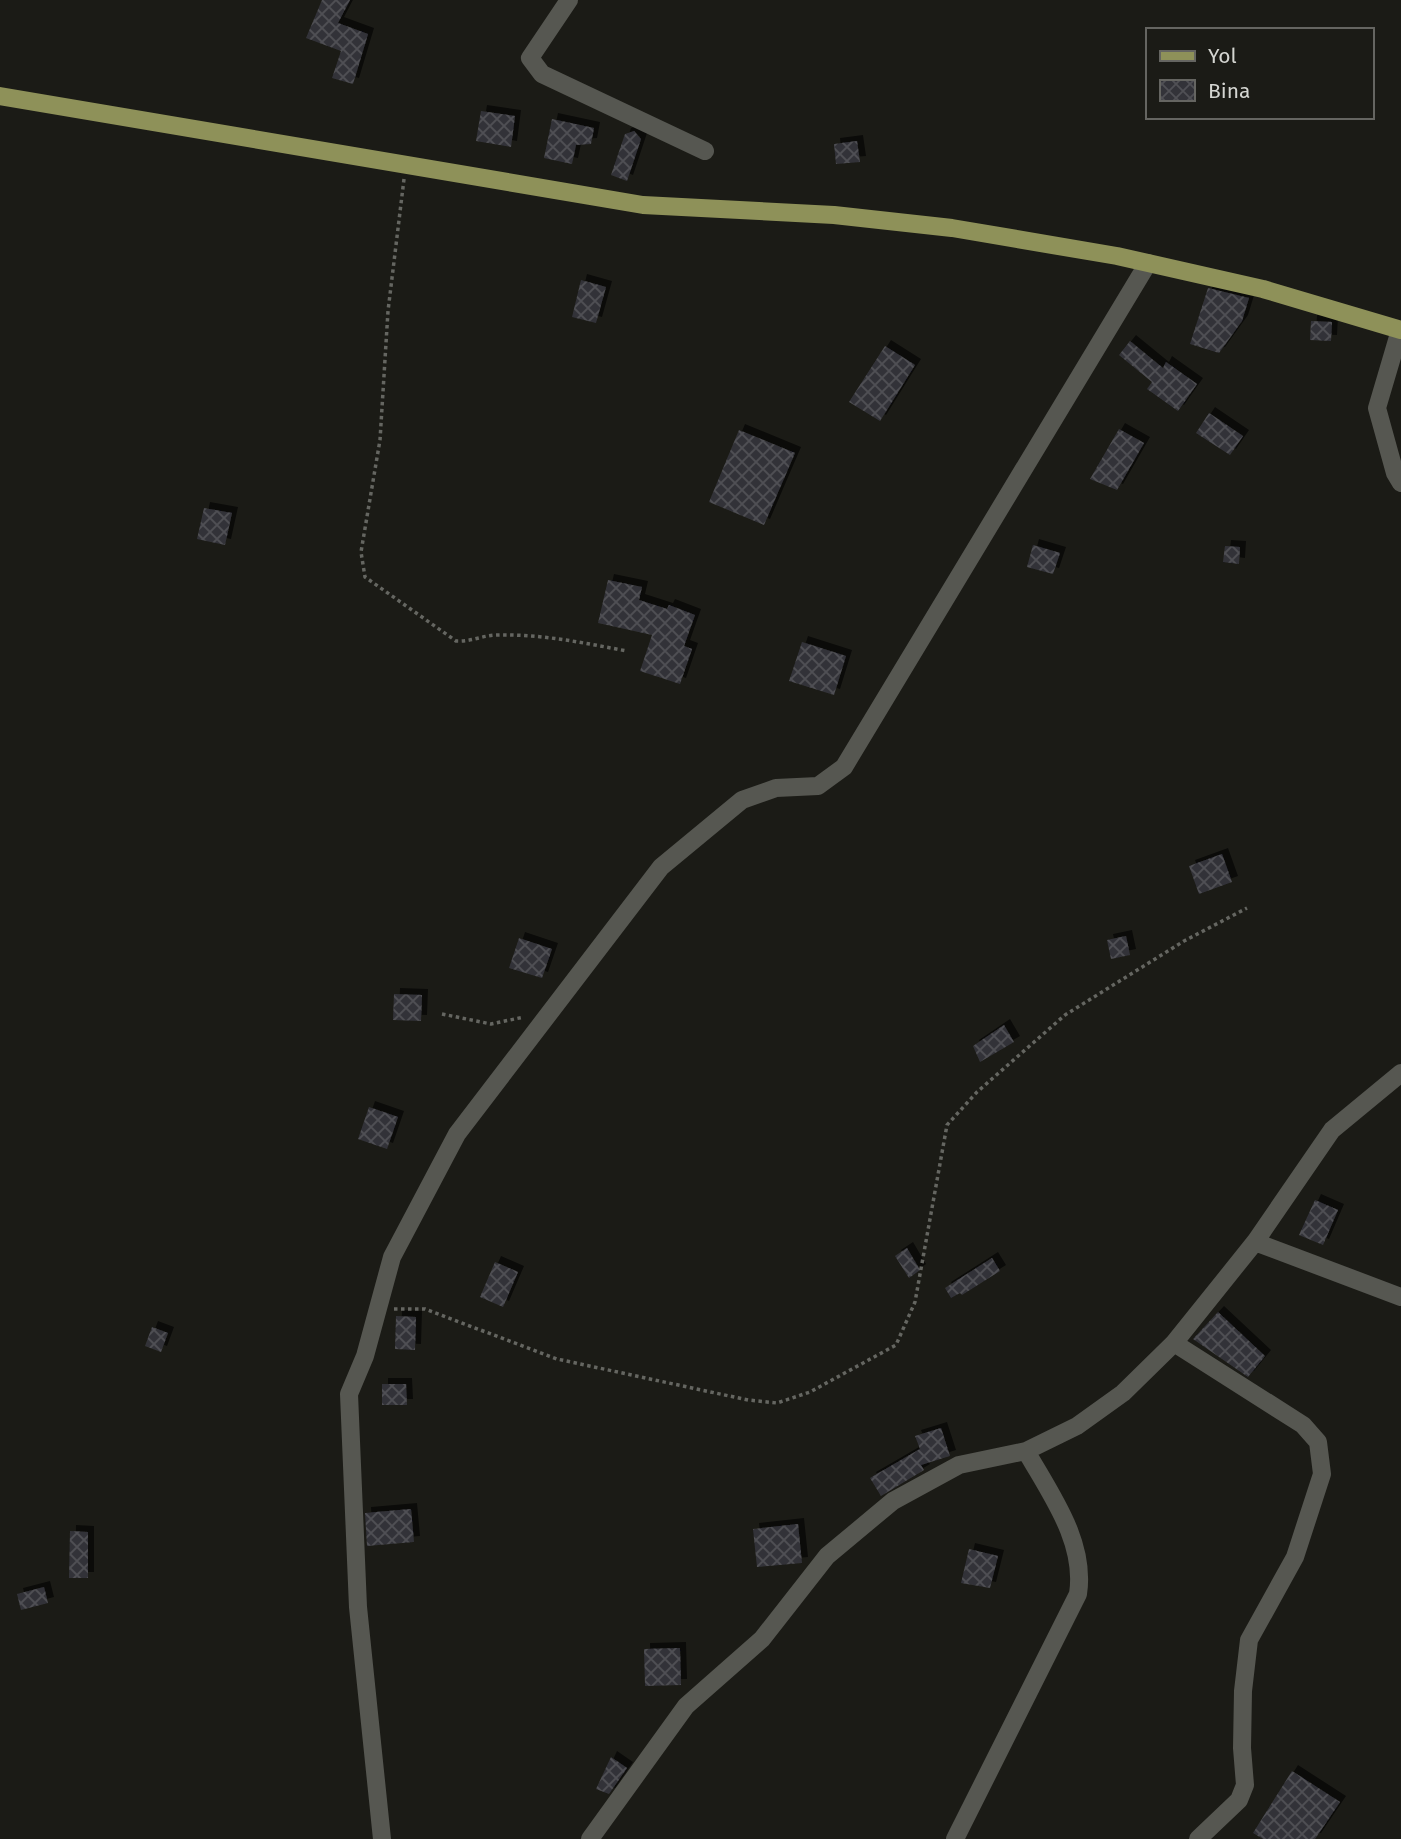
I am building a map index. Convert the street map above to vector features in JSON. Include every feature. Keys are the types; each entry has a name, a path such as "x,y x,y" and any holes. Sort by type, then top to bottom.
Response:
{"main road":[{"path":"0,96 643,205 834,215 952,228 1148,263 1263,289 1401,330"}],"street":[{"path":"569,0 530,58 542,74 705,151"},
{"path":"382,1839 358,1607 349,1394 365,1356 391,1257 457,1134 661,867 741,800 776,788 818,786 844,767 1148,263"},
{"path":"1401,330 1377,408 1395,473 1401,483"},
{"path":"590,1839 686,1706 762,1639 827,1556 893,1501 959,1465 1026,1451 1077,1426 1114,1400 1174,1343 1255,1242 1332,1130 1401,1073"},
{"path":"1255,1242 1401,1297"},
{"path":"1174,1343 1303,1425 1318,1442 1322,1474 1295,1557 1249,1640 1243,1691 1241,1748 1245,1785 1239,1800 1198,1839"},
{"path":"955,1839 1078,1594 1082,1571 1064,1517 1026,1451"}],"path":[{"path":"406,163 388,311 380,440 361,552 365,577 456,640 472,642 495,635 561,638 627,652"},
{"path":"378,1308 425,1309 556,1359 748,1400 777,1403 810,1392 896,1345 915,1303 947,1125 977,1091 1065,1016 1184,941 1247,908"},
{"path":"442,1014 491,1024 523,1017 531,1011"}],"building":[{"path":"322,0 350,0 338,23 368,34 353,84 332,78 341,51 306,38"},
{"path":"481,111 515,116 511,147 476,141"},
{"path":"552,119 594,128 591,144 576,145 572,164 544,158"},
{"path":"634,131 641,139 627,181 611,175 625,134"},
{"path":"857,141 860,162 836,164 834,144"},
{"path":"581,280 606,287 596,323 572,317"},
{"path":"1208,288 1249,298 1242,321 1219,353 1190,344"},
{"path":"1311,321 1332,322 1331,341 1310,340"},
{"path":"1130,341 1163,368 1166,362 1197,384 1178,411 1147,389 1152,382 1119,355"},
{"path":"885,346 915,365 880,421 849,402"},
{"path":"1209,413 1243,436 1230,455 1196,433"},
{"path":"1119,429 1144,443 1117,490 1090,479"},
{"path":"739,430 795,453 764,525 709,502"},
{"path":"204,508 232,513 225,545 197,539"},
{"path":"1033,545 1060,553 1053,574 1027,567"},
{"path":"1225,546 1240,547 1239,564 1223,562"},
{"path":"608,580 642,587 639,600 667,609 669,605 695,615 684,646 692,649 680,684 640,671 652,635 598,623"},
{"path":"802,642 846,656 834,695 789,681"},
{"path":"1222,854 1232,882 1199,894 1189,866"},
{"path":"1126,936 1130,955 1111,959 1107,940"},
{"path":"519,938 552,949 542,978 509,968"},
{"path":"394,994 422,995 421,1021 393,1020"},
{"path":"1004,1025 1014,1042 980,1062 973,1046"},
{"path":"369,1107 398,1117 387,1149 358,1139"},
{"path":"1315,1200 1338,1210 1323,1245 1299,1235"},
{"path":"907,1248 920,1270 909,1278 895,1256"},
{"path":"992,1258 1000,1271 962,1295 960,1293 951,1298 945,1288"},
{"path":"495,1262 518,1272 503,1307 480,1297"},
{"path":"1218,1312 1265,1356 1248,1377 1193,1339"},
{"path":"396,1316 416,1317 415,1350 395,1349"},
{"path":"152,1327 168,1333 161,1352 145,1346"},
{"path":"382,1384 406,1384 407,1405 382,1405"},
{"path":"941,1428 950,1456 921,1465 924,1470 881,1496 870,1478 920,1449 915,1436"},
{"path":"411,1509 414,1542 367,1546 365,1513"},
{"path":"798,1524 802,1563 757,1567 753,1529"},
{"path":"70,1531 88,1532 88,1578 69,1578"},
{"path":"969,1549 998,1556 990,1588 961,1583"},
{"path":"44,1587 48,1603 21,1610 17,1594"},
{"path":"680,1648 681,1685 645,1686 644,1649"},
{"path":"611,1757 627,1768 609,1794 596,1789"},
{"path":"1292,1771 1340,1802 1315,1839 1263,1839 1253,1833"}]}
